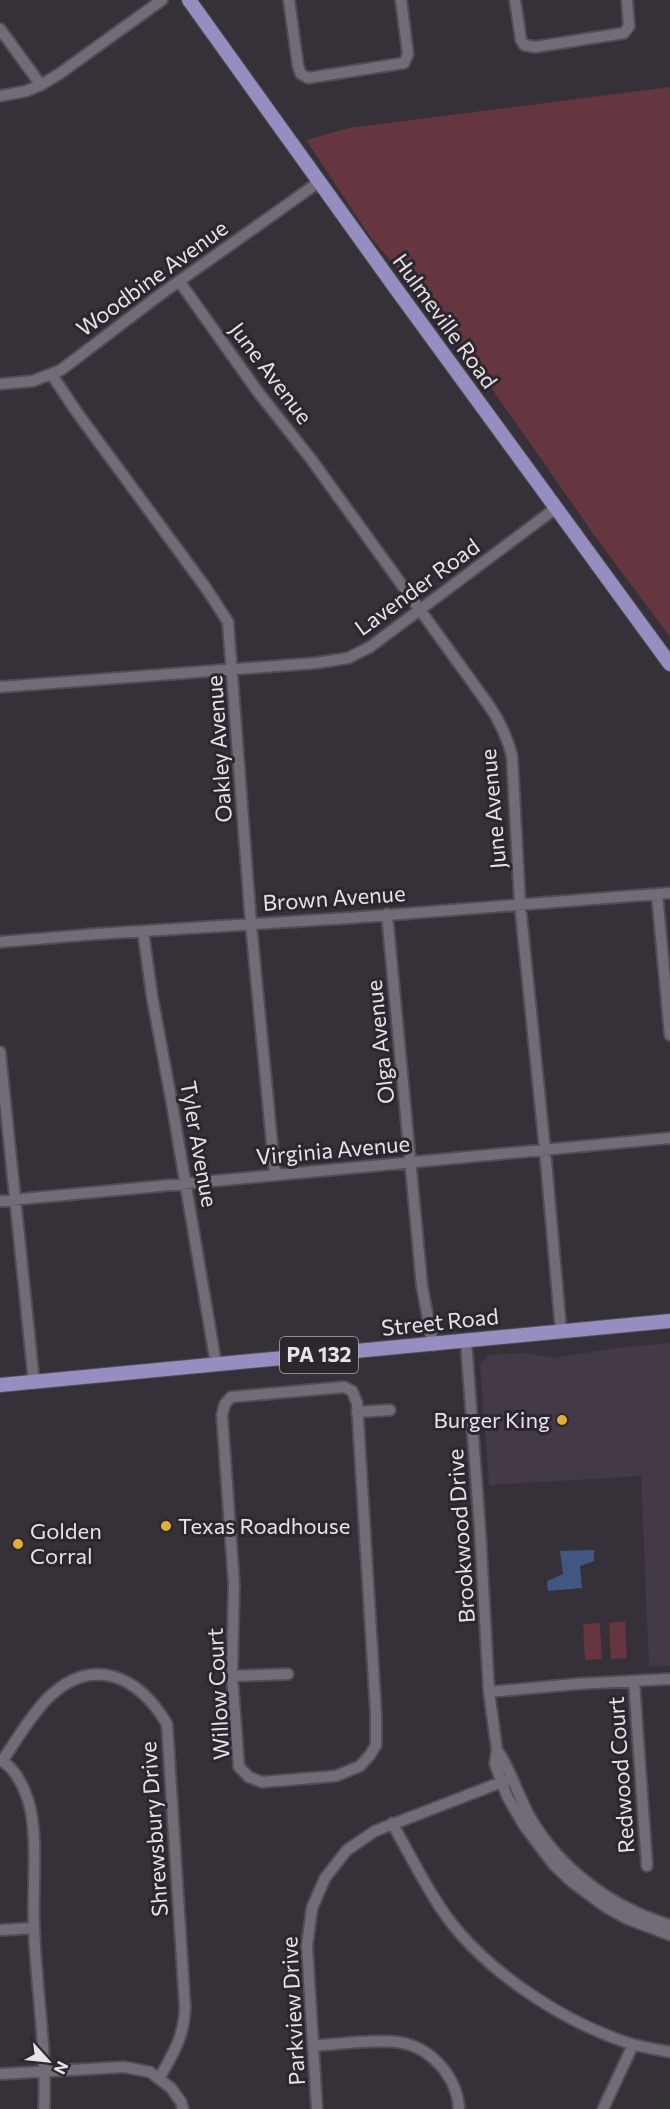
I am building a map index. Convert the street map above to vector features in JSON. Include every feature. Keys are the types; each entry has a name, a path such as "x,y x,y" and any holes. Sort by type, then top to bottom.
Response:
{"main road":[{"name":"Hulmeville Road","path":"189,0 670,664"},
{"name":"Street Road","path":"0,1385 670,1321"}],"street":[{"path":"0,96 26,91 41,85 162,0"},
{"path":"289,0 298,66 301,74 308,78 404,63 408,54 401,0"},
{"path":"515,0 521,40 524,45 535,47 624,33 629,26 627,0"},
{"path":"0,29 41,85"},
{"name":"Woodbine Avenue","path":"0,384 33,381 52,375 319,182"},
{"name":"June Avenue","path":"179,281 488,704 502,725 507,738 512,756 520,904 561,1331"},
{"name":"Oakley Avenue","path":"52,375 228,622 251,924 275,1175"},
{"name":"Lavender Road","path":"0,687 316,663 348,658 370,647 420,611 556,508"},
{"name":"Brown Avenue","path":"0,942 670,893"},
{"path":"657,894 670,1035"},
{"name":"Olga Avenue","path":"387,914 422,1286 433,1344"},
{"name":"Tyler Avenue","path":"143,931 152,996 216,1364"},
{"path":"0,1052 34,1382"},
{"name":"Virginia Avenue","path":"0,1202 670,1138"},
{"name":"Brookwood Drive","path":"466,1341 480,1520 489,1692 496,1750 495,1764 551,1847 586,1882 636,1913 670,1925"},
{"name":"Willow Court","path":"345,1386 352,1391 357,1403 357,1412 376,1745 360,1766 336,1776 262,1782 249,1777 239,1767 232,1676 234,1584 222,1415 225,1404 231,1397 345,1386"},
{"path":"357,1412 390,1410"},
{"name":"Shrewsbury Drive","path":"1,1761 46,1701 67,1684 86,1675 101,1673 118,1676 142,1691 157,1707 167,1724 186,2007 184,2027 159,2079"},
{"path":"232,1676 288,1674"},
{"path":"489,1692 670,1679"},
{"name":"Redwood Court","path":"634,1681 646,1866"},
{"path":"1,1761 7,1763 20,1781 28,1801 33,1825 34,1928 46,2071 44,2109"},
{"name":"Brookwood Drive","path":"507,1780 507,1796 536,1843 572,1882 606,1907 628,1919 670,1935"},
{"name":"Parkview Drive","path":"317,2109 307,1946 312,1908 325,1878 347,1850 375,1831 507,1780"},
{"path":"392,1823 413,1864 441,1908 493,1965 527,1992 554,2009 600,2032 633,2045 670,2052"},
{"path":"0,1930 34,1928"},
{"path":"313,2046 399,2042 418,2049 437,2061 447,2072 457,2096 459,2109"},
{"path":"603,2109 633,2045"},
{"path":"0,2074 124,2067 150,2072 171,2088 183,2109"}],"shaded area":[{"path":"670,87 670,637 599,542 448,326 371,238 306,140 349,128"},
{"path":"670,1343 670,1666 649,1667 641,1476 489,1485 480,1365 488,1355 527,1353 554,1358 616,1348"},
{"path":"625,1621 627,1658 611,1659 609,1623"},
{"path":"600,1623 602,1659 585,1660 583,1624"}],"water":[{"path":"594,1550 594,1561 580,1566 582,1588 548,1591 547,1581 563,1574 560,1551"}],"place":[{"name":"Burger King","path":"562,1420"},
{"name":"Texas Roadhouse","path":"166,1526"},
{"name":"Golden Corral","path":"18,1544"}]}
